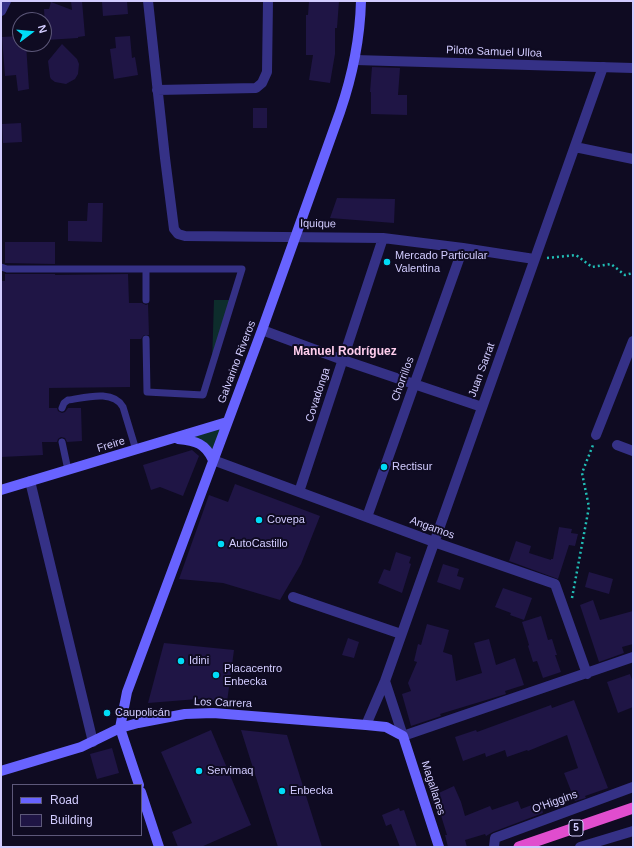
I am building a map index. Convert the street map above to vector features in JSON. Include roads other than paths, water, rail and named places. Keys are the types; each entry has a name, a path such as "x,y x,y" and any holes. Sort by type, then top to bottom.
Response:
{"highway":[{"name":"5","path":"519,847 633,808"}],"main road":[{"name":"Galvarino Riveros","path":"120,728 127,692 262,330 350,82 355,60 361,1"},
{"name":"Freire","path":"1,490 227,422"},
{"path":"174,439 190,440 205,446 213,460"},
{"name":"Los Carrera","path":"1,771 81,747 120,728 185,714 213,713 386,727 403,736"},
{"path":"120,728 139,784"},
{"name":"Magallanes","path":"403,736 439,847"},
{"path":"142,795 159,847"}],"street":[{"path":"1,11 6,1"},
{"name":"Iquique","path":"148,1 174,230 178,234 185,236 383,238 534,259"},
{"path":"157,90 256,88 262,83 268,72 268,1"},
{"name":"Piloto Samuel Ulloa","path":"355,60 633,68"},
{"name":"Juan Sarrat","path":"366,725 385,681 603,67"},
{"path":"575,147 633,159"},
{"name":"Covadonga","path":"299,492 383,238"},
{"name":"Chorrillos","path":"367,517 463,248"},
{"path":"262,330 343,360 482,407"},
{"path":"596,435 633,341"},
{"path":"617,445 633,451"},
{"name":"Angamos","path":"213,460 434,542 555,584 587,674"},
{"path":"30,481 93,742"},
{"path":"293,597 401,634"},
{"path":"385,681 403,736 633,657"},
{"name":"O'Higgins","path":"494,847 495,838 633,787"},
{"path":"580,847 633,831"}],"lane":[{"path":"1,267 7,269 242,269 202,395 147,392 146,339"},
{"path":"146,269 146,300"},
{"path":"62,408 64,403 68,400 101,397 113,398 120,401 136,450"},
{"path":"62,442 68,470"}],"place":[{"name":"Mercado Particular Valentina","path":"387,262"},
{"name":"Rectisur","path":"384,467"},
{"name":"Covepa","path":"259,520"},
{"name":"AutoCastillo","path":"221,544"},
{"name":"Idini","path":"181,661"},
{"name":"Placacentro Enbecka","path":"216,675"},
{"name":"Caupolicán","path":"107,713"},
{"name":"Servimaq","path":"199,771"},
{"name":"Enbecka","path":"282,791"}],"district":[{"name":"Manuel Rodríguez","path":"345,352"}]}
